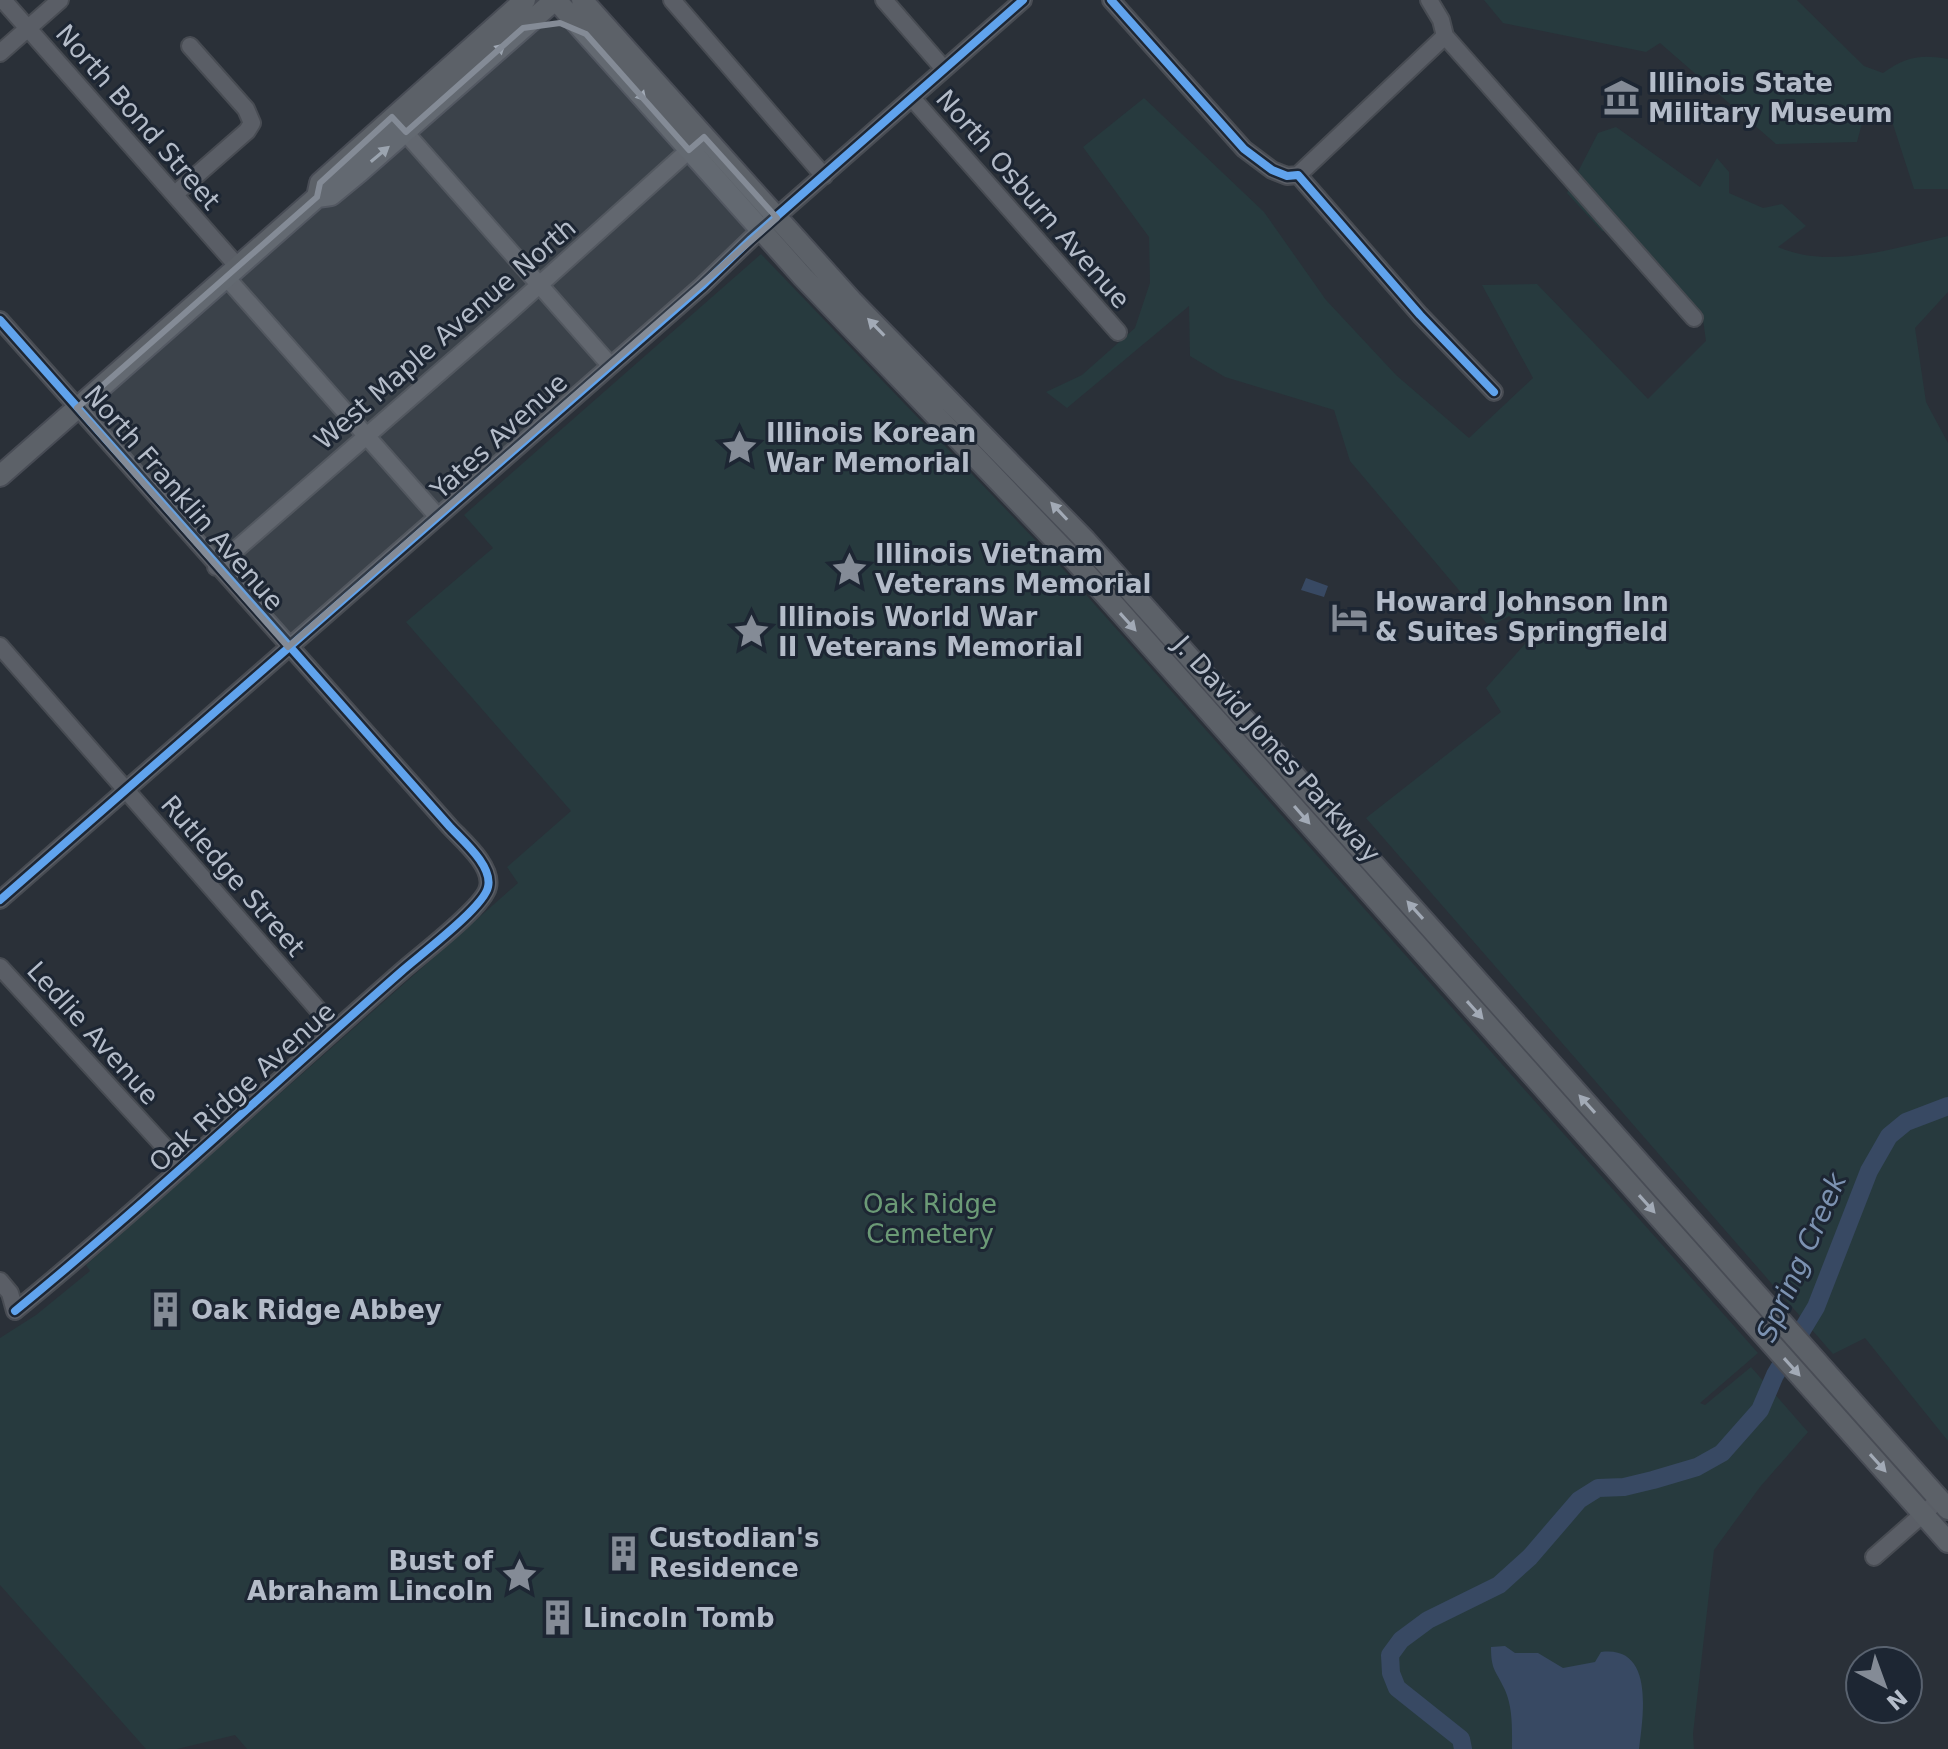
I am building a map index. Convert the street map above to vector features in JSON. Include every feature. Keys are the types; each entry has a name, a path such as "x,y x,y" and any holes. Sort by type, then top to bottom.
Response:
{"main road":[{"path":"500,22 516,0"},
{"path":"0,476 317,197 331,195 525,0"},
{"path":"399,125 555,0"},
{"name":"J. David Jones Parkway","path":"555,0 593,18"},
{"name":"J. David Jones Parkway","path":"582,0 593,18 769,225 844,322 1076,562 1948,1542"},
{"path":"523,28 593,18"},
{"name":"J. David Jones Parkway","path":"769,225 862,312 1085,540 1944,1504"}],"street":[{"name":"North Bond Street","path":"3,0 175,194 232,272 438,517"},
{"path":"0,53 60,0"},
{"path":"672,0 824,176"},
{"name":"North Osburn Avenue","path":"884,0 944,69"},
{"name":"Yates Avenue","path":"0,900 1023,0"},
{"path":"1111,0 1244,149 1272,170 1287,176 1298,175 1445,36"},
{"path":"1429,0 1441,20 1445,36 1694,318"},
{"path":"175,194 247,131 252,123 246,109 190,46"},
{"name":"North Osburn Avenue","path":"912,98 1118,332"},
{"path":"399,125 610,365"},
{"name":"West Maple Avenue North","path":"216,567 508,313 697,143"},
{"path":"1298,175 1420,315 1494,392"},
{"name":"North Franklin Avenue","path":"0,320 475,856 486,871 489,886"},
{"name":"Rutledge Street","path":"0,646 335,1029"},
{"name":"Oak Ridge Avenue","path":"8,1308 183,1167 455,925 484,897 489,886"},
{"name":"Ledlie Avenue","path":"0,967 183,1167"},
{"path":"0,1281 10,1293 8,1308"},
{"path":"1874,1557 1923,1514 1944,1504"}],"highlighted area":[{"path":"560,23 586,34 689,150 704,137 777,218 288,647 77,408 317,197 320,183 392,117 406,132 523,28"}],"green space":[{"path":"1484,0 1797,0 1864,66 1883,73 1914,58 1948,59 1948,189 1914,189 1887,106 1867,105 1857,142 1776,144 1660,43 1646,52 1503,23"},
{"path":"1144,98 1264,212 1326,300 1396,375 1469,438 1533,378 1482,285 1537,284 1648,399 1706,341 1702,312 1627,235 1602,231 1567,193 1598,133 1616,127 1700,187 1717,158 1729,172 1729,193 1763,208 1782,204 1806,226 1778,247 1798,254 1819,257 1863,255 1948,236 1948,292 1915,328 1926,402 1948,443 1948,1441 1865,1338 1833,1354 1366,818 1501,712 1486,688 1532,636 1509,616 1490,627 1350,461 1334,410 1225,377 1190,356 1189,306 1067,408 1046,392 1082,375 1135,328 1150,283 1149,237 1083,147"},
{"name":"Oak Ridge Cemetery","path":"761,254 1065,571 1758,1353 1700,1403 1705,1405 1751,1367 1808,1432 1760,1487 1714,1550 1693,1734 1694,1749 247,1749 235,1735 177,1749 146,1749 0,1585 0,1338 36,1315 90,1271 86,1265 518,883 507,867 571,811 406,622 493,548 464,515"}],"water":[{"path":"1306,578 1328,586 1324,597 1301,590"},
{"path":"1505,1646 1515,1653 1538,1653 1563,1668 1595,1662 1601,1652 1618,1653 1630,1660 1638,1671 1642,1686 1639,1749 1512,1749 1509,1704 1491,1655 1491,1647"}],"waterway":[{"name":"Spring Creek","path":"1463,1749 1461,1739 1397,1688 1391,1673 1390,1655 1401,1640 1428,1620 1499,1585 1530,1557 1579,1500 1598,1488 1624,1487 1653,1480 1697,1467 1722,1453 1760,1410 1775,1375 1816,1307 1869,1171 1889,1136 1906,1122 1948,1106"}],"cycle path":[{"path":"0,900 702,286 751,239 1023,0"},
{"path":"1111,0 1244,149 1272,170 1287,176 1298,175 1420,315 1494,392"},
{"path":"0,320 469,847 482,862 488,879 484,896 450,930 15,1311"}],"place":[{"name":"Illinois State Military Museum","path":"1622,98"},
{"name":"Illinois Korean War Memorial","path":"740,448"},
{"name":"Illinois Vietnam Veterans Memorial","path":"849,569"},
{"name":"Howard Johnson Inn & Suites Springfield","path":"1349,617"},
{"name":"Illinois World War II Veterans Memorial","path":"752,632"},
{"name":"Oak Ridge Abbey","path":"165,1310"},
{"name":"Custodian's Residence","path":"623,1553"},
{"name":"Bust of Abraham Lincoln","path":"519,1576"},
{"name":"Lincoln Tomb","path":"557,1618"}]}
